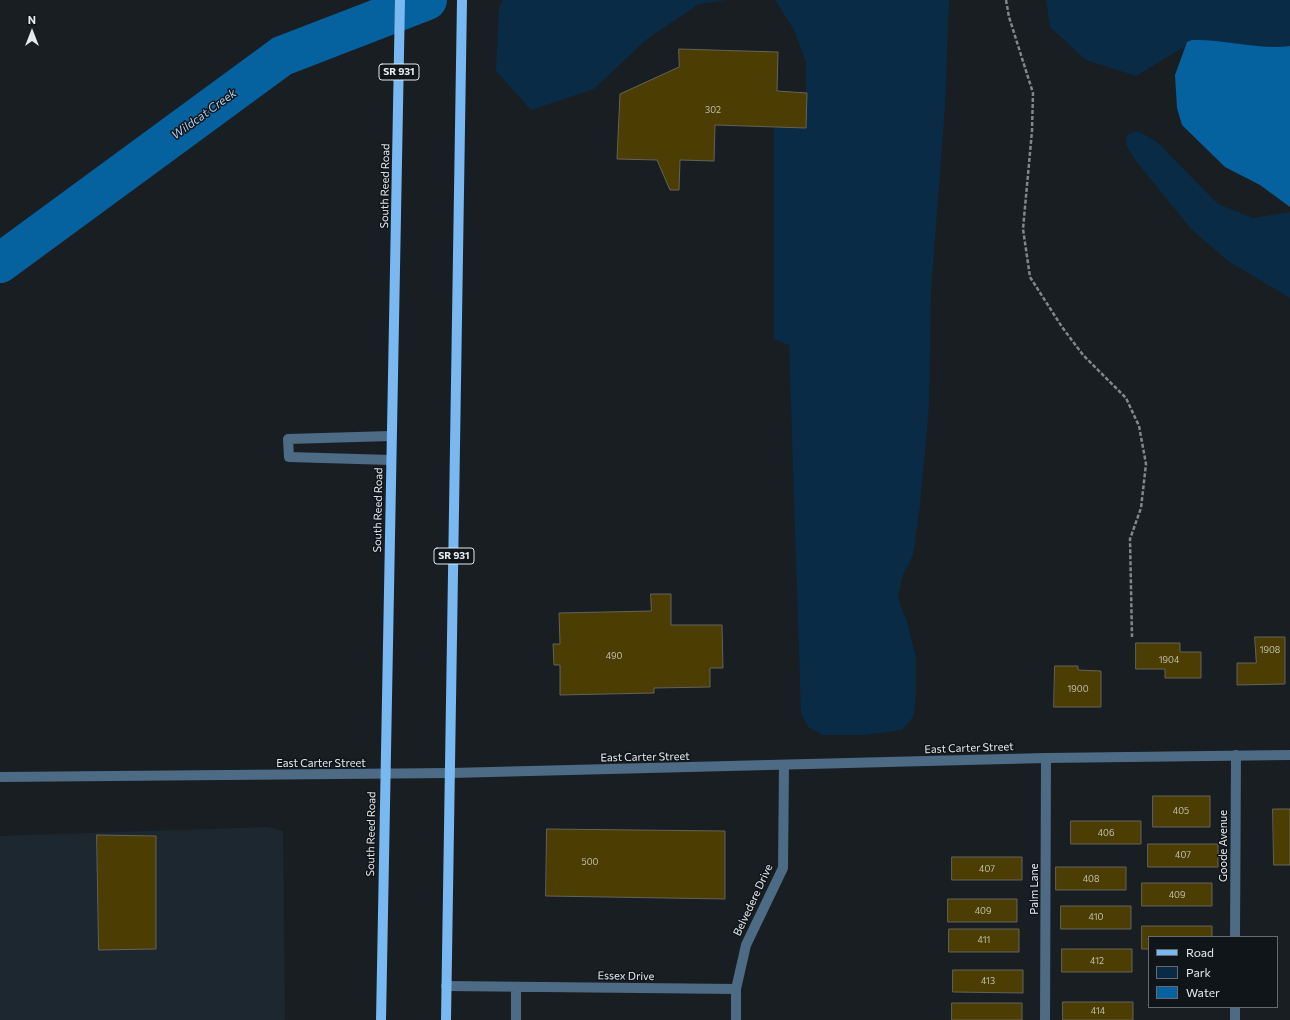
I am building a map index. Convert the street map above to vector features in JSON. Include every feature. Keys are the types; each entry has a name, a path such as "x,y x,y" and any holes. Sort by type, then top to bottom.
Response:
{"main road":[{"name":"South Reed Road","path":"381,1020 384,774 400,0"},
{"name":"SR 931","path":"446,1020 462,0"}],"street":[{"path":"391,436 288,439 289,457 391,460"},
{"name":"East Carter Street","path":"0,776 451,773 1046,758 1290,754"},
{"name":"Goode Avenue","path":"1235,936 1236,755"},
{"name":"Palm Lane","path":"1045,1020 1046,758"},
{"name":"Belvedere Drive","path":"736,1020 736,989 746,945 783,868 784,765"},
{"name":"Essex Drive","path":"446,986 736,989"},
{"path":"516,987 516,1020"},
{"path":"1235,1008 1235,1020"}],"path":[{"path":"1006,0 1009,16 1033,92 1032,131 1023,229 1030,277 1062,327 1083,355 1126,398 1139,426 1146,464 1142,508 1130,539 1132,637"}],"shaded area":[{"path":"268,827 283,831 285,1020 0,1020 0,836"}],"green space":[{"path":"503,0 727,0 699,4 647,39 594,89 531,110 496,71 499,7"},
{"path":"775,0 949,0 945,107 931,292 929,406 920,506 913,555 902,577 898,599 906,618 916,657 914,716 902,730 865,735 823,735 809,728 801,714 789,345 774,339 774,127 806,128 806,62 794,30"},
{"path":"1046,0 1290,0 1290,46 1264,47 1200,41 1187,42 1184,47 1136,76 1086,60 1050,27"},
{"path":"1138,131 1157,142 1218,204 1253,218 1290,212 1290,298 1228,261 1191,229 1136,161 1126,145 1127,135"}],"water":[{"path":"1192,40 1216,41 1266,47 1290,46 1290,207 1260,185 1225,167 1182,125 1177,108 1175,75 1187,42"}],"building":[{"path":"679,49 778,52 777,91 807,93 806,128 715,125 714,161 680,160 679,190 670,190 657,160 617,159 620,94 679,67"},
{"path":"651,594 671,594 671,625 722,625 723,668 710,668 710,687 654,688 654,693 560,695 560,665 554,665 553,644 560,644 559,613 651,611"},
{"path":"1255,637 1285,637 1285,684 1237,685 1237,663 1256,663"},
{"path":"1136,643 1180,643 1180,652 1201,652 1201,678 1165,678 1165,669 1136,669"},
{"path":"1055,666 1078,666 1078,670 1101,671 1101,707 1054,707"},
{"path":"1153,796 1210,796 1210,827 1153,827"},
{"path":"1273,809 1290,809 1290,865 1274,865"},
{"path":"1071,821 1141,821 1141,844 1071,844"},
{"path":"547,829 725,831 725,899 546,896"},
{"path":"97,835 156,836 156,949 99,950"},
{"path":"1148,844 1218,844 1218,867 1148,867"},
{"path":"952,857 1022,857 1022,880 952,880"},
{"path":"1056,867 1126,867 1126,890 1056,890"},
{"path":"1142,883 1212,883 1212,906 1142,906"},
{"path":"948,899 1017,899 1017,922 948,922"},
{"path":"1061,906 1131,906 1131,929 1061,929"},
{"path":"1142,926 1212,926 1212,936 1148,936 1148,949 1142,949"},
{"path":"949,929 1019,929 1019,952 949,952"},
{"path":"1062,949 1132,949 1132,972 1062,972"},
{"path":"953,970 1023,970 1023,993 953,992"},
{"path":"1063,1002 1133,1002 1133,1020 1063,1020"},
{"path":"952,1003 1022,1003 1022,1020 952,1020"}],"waterway":[{"name":"Wildcat Creek","path":"0,263 282,56 427,0"}]}
